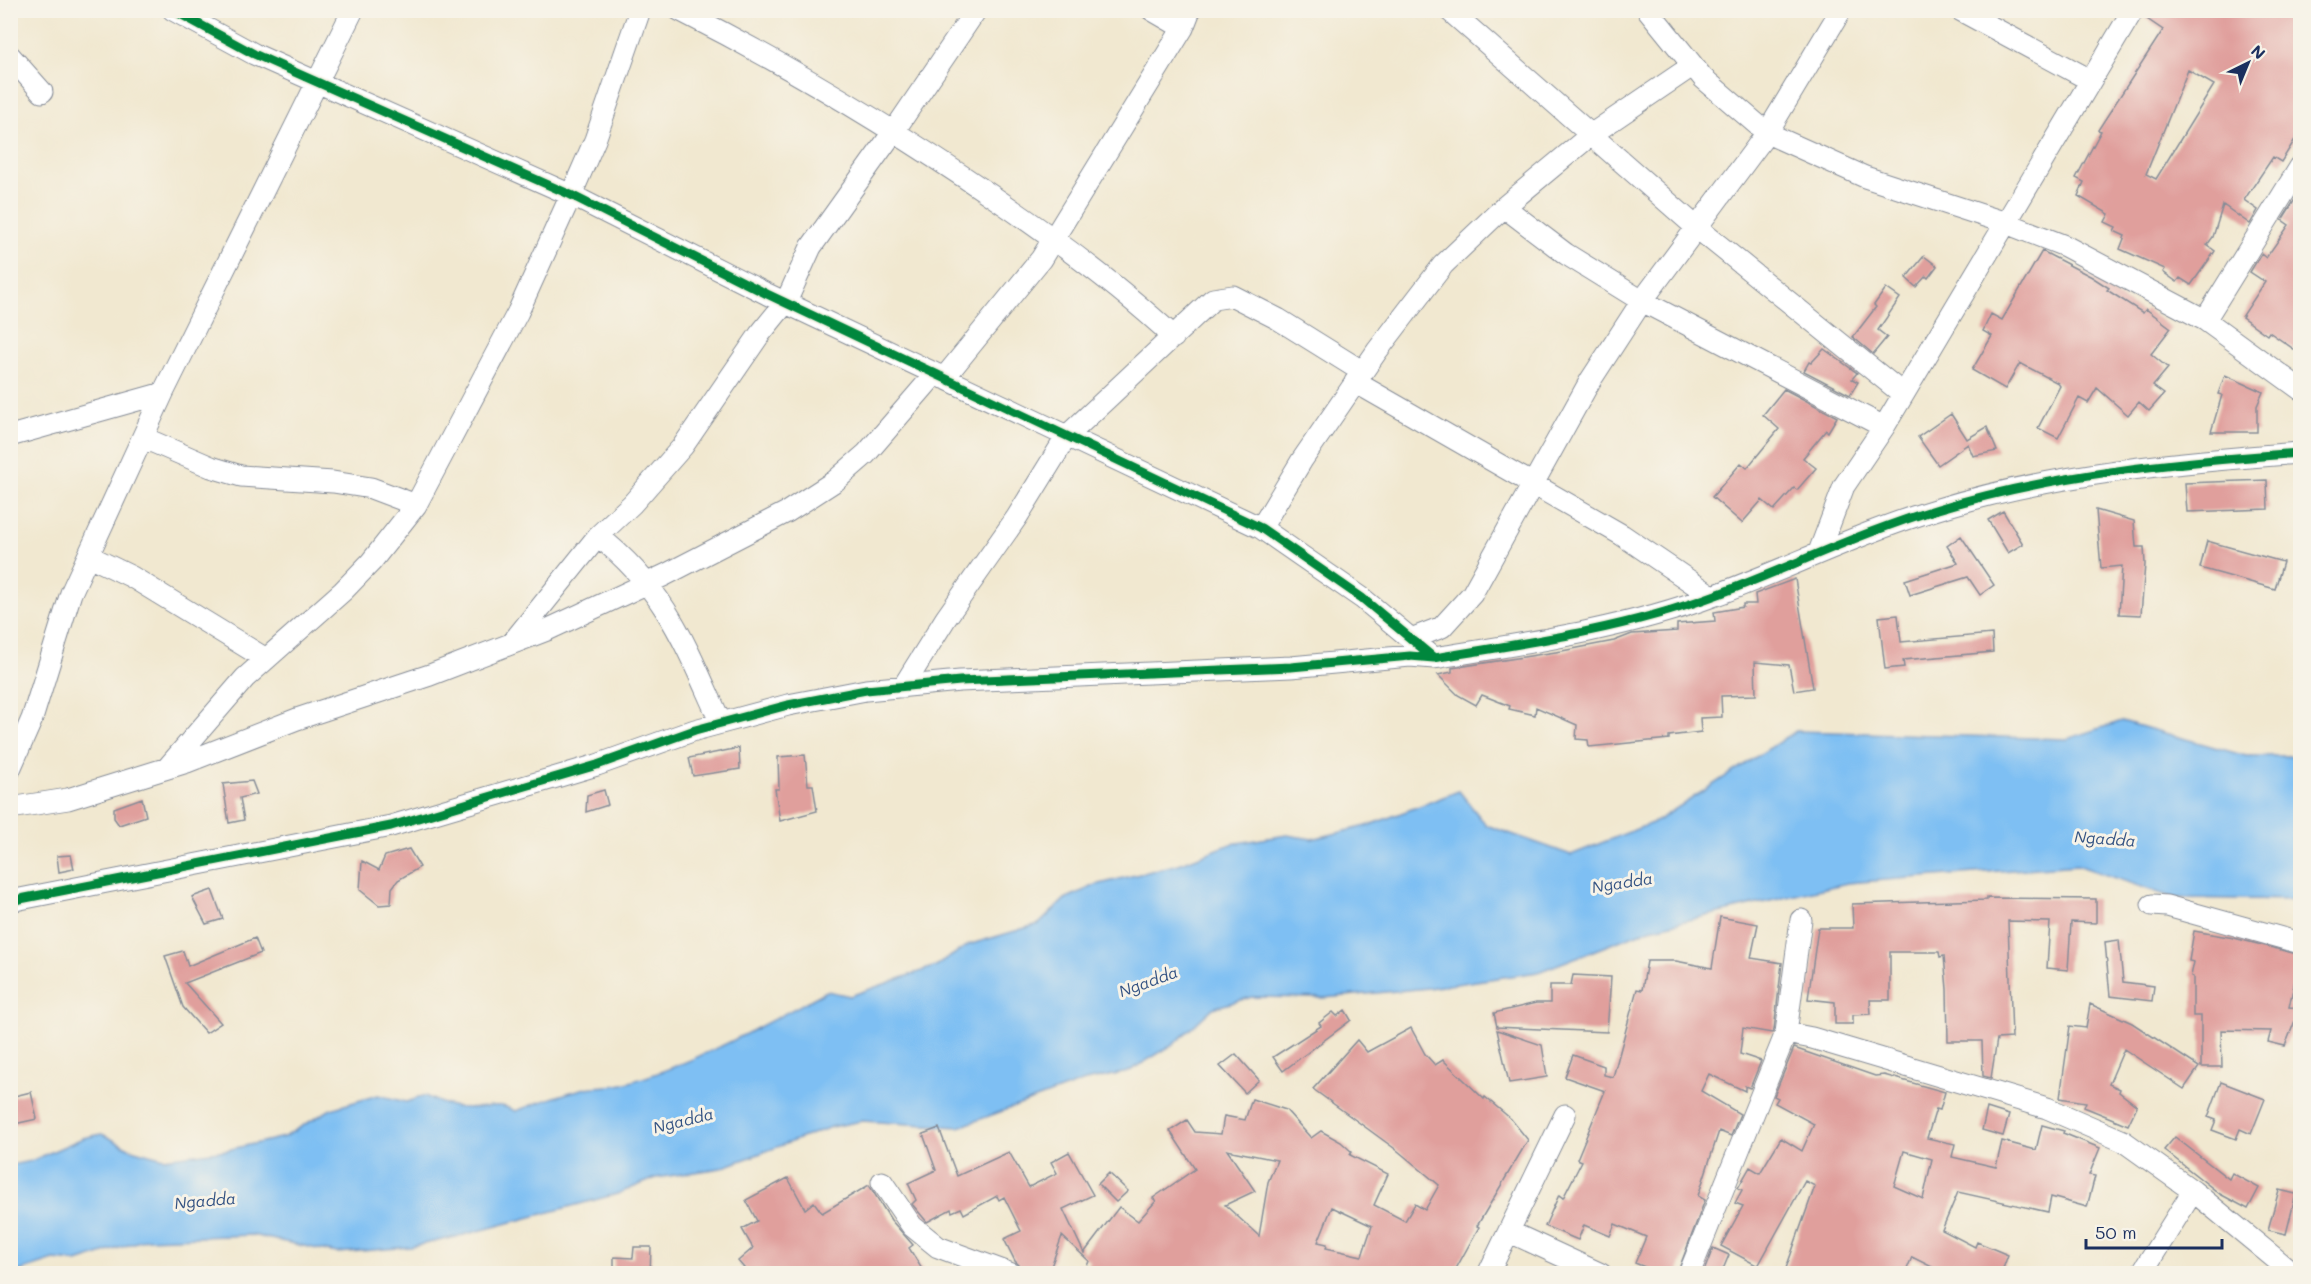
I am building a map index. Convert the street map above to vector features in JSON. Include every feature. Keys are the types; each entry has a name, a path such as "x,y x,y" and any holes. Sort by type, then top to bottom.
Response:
{"street":[{"path":"173,10 254,54 571,195 786,302 1261,528 1362,598 1434,658"},
{"path":"10,769 32,719 71,593 164,393 353,10"},
{"path":"166,768 245,678 343,591 391,539 416,505 518,312 571,195 595,140 640,10"},
{"path":"679,10 743,43 894,132 1055,239 1128,295 1174,337"},
{"path":"512,642 598,536 632,504 683,447 760,334 786,302 811,247 894,132 976,10"},
{"path":"10,808 68,799 166,768 297,719 430,675 547,630 787,512 835,481 866,454 940,376 1055,239 1186,19 1152,10"},
{"path":"1449,10 1696,227 1903,394"},
{"path":"1648,10 1703,78 1767,133 1865,177 2006,222 2065,246 2205,320 2301,388"},
{"path":"1411,639 1442,627 1472,594 1590,381 1642,301 1767,133 1841,10"},
{"path":"1960,10 2090,80"},
{"path":"1819,552 1844,486 1884,427 2133,10"},
{"path":"10,56 42,92"},
{"path":"1261,528 1359,377 1443,265 1504,207 1592,134 1692,66"},
{"path":"2205,320 2301,167"},
{"path":"1504,207 1566,254 1642,301 1884,427"},
{"path":"903,687 946,618 1017,517 1067,436 1213,299 1233,296 1278,319 1359,377 1622,535 1712,596"},
{"path":"10,436 164,393"},
{"path":"144,438 211,467 241,477 333,482 371,488 416,505"},
{"path":"10,901 391,826 597,765 721,723 788,705 866,690 960,681 1291,667 1410,656 1434,658 1637,619 1712,596 1819,552 1937,509 2016,488 2158,464 2301,453"},
{"path":"598,536 626,558 648,582 682,636 721,723"},
{"path":"89,556 132,577 266,659"},
{"path":"2152,905 2167,906 2301,943"},
{"path":"1689,1274 1786,1033 1801,920"},
{"path":"1786,1033 1812,1038 2047,1108 2123,1141 2193,1191 2294,1274"},
{"path":"1488,1274 1564,1115"},
{"path":"882,1182 912,1226 938,1247 1012,1274"},
{"path":"2140,1274 2193,1191"},
{"path":"1510,1232 1601,1274"}],"water":[{"name":"Ngadda","path":"2122,721 2246,756 2300,756 2300,900 2174,898 2077,865 1847,883 1650,929 1538,972 1428,988 1324,998 1252,997 1213,1008 1174,1044 1128,1072 1085,1081 959,1127 862,1121 831,1127 721,1168 656,1178 617,1194 410,1247 337,1253 252,1235 146,1239 77,1262 54,1260 11,1274 11,1165 31,1161 83,1138 102,1134 131,1149 164,1158 227,1150 284,1137 331,1109 378,1095 406,1102 425,1096 459,1108 498,1106 516,1111 577,1090 623,1084 675,1066 727,1043 827,991 850,996 936,966 968,945 1039,924 1065,899 1096,885 1179,864 1231,844 1287,835 1312,839 1367,826 1459,791 1486,825 1571,855 1657,821 1796,731 2067,739"}],"building":[{"path":"2146,10 2301,10 2301,130 2281,162 2273,157 2244,200 2258,210 2250,224 2223,205 2213,237 2207,245 2215,251 2191,285 2180,278 2177,282 2163,272 2165,269 2120,249 2125,236 2114,231 2116,227 2105,222 2109,214 2078,196 2084,182 2076,178 2101,131 2098,130 2163,30 2144,17","holes":["2188,70 2214,85 2156,179 2146,174"]},
{"path":"2301,190 2301,354 2269,332 2267,335 2242,317 2265,282 2250,272 2261,254 2266,258 2289,225 2282,220"},
{"path":"2042,251 2092,277 2109,288 2107,290 2143,313 2146,309 2171,328 2151,354 2168,368 2153,386 2164,394 2149,411 2139,402 2128,415 2097,388 2088,403 2079,398 2058,438 2038,428 2060,386 2058,383 2020,363 2005,389 1972,370 1992,336 1983,331 1991,314 2002,320"},
{"path":"1924,256 1937,266 1928,278 1926,276 1916,287 1906,278"},
{"path":"1886,288 1900,298 1878,330 1887,337 1873,354 1853,337 1876,307 1874,305"},
{"path":"1824,349 1857,373 1852,379 1858,382 1850,395 1804,371 1809,362 1811,363"},
{"path":"2225,375 2263,392 2257,406 2257,432 2211,432 2222,395 2218,394"},
{"path":"1784,389 1837,417 1828,432 1826,430 1803,458 1816,468 1797,490 1794,488 1774,510 1762,500 1742,523 1712,497 1741,463 1747,468 1779,429 1763,415"},
{"path":"1951,414 1967,439 1987,427 1997,451 1973,456 1968,444 1938,465 1918,437"},
{"path":"2267,480 2268,509 2187,512 2185,483"},
{"path":"2096,510 2134,521 2136,547 2144,547 2141,615 2119,614 2122,566 2101,568"},
{"path":"2003,511 2023,544 2008,553 1988,520"},
{"path":"1961,536 1994,585 1980,595 1968,577 1910,595 1905,580 1958,563 1947,546"},
{"path":"2207,541 2283,562 2275,589 2200,568"},
{"path":"1795,579 1813,688 1794,691 1789,665 1755,662 1756,695 1721,696 1722,717 1700,718 1701,732 1669,736 1669,739 1589,747 1588,740 1576,739 1577,725 1536,707 1535,715 1509,709 1510,706 1482,695 1476,705 1458,695 1438,675 1452,672 1452,668 1562,651 1614,641 1632,634 1677,631 1677,624 1715,621 1714,612 1743,607 1743,604 1756,604 1755,594"},
{"path":"1898,615 1901,642 1992,634 1993,652 1903,660 1904,667 1885,669 1879,617"},
{"path":"739,748 740,769 693,776 689,758"},
{"path":"805,755 808,785 813,785 817,811 780,821 775,789 779,789 778,757"},
{"path":"252,781 257,794 240,798 244,820 229,823 223,784"},
{"path":"604,790 608,805 586,812 587,795"},
{"path":"142,798 146,816 119,825 114,818 114,808"},
{"path":"409,849 420,867 398,880 392,888 391,904 379,905 360,890 362,861 379,870 385,856"},
{"path":"71,855 74,869 59,872 57,856"},
{"path":"212,890 223,919 206,924 192,897"},
{"path":"1987,898 2096,899 2096,923 2071,922 2068,970 2047,968 2050,922 2008,921 2012,1038 1997,1039 1991,1078 1983,1076 1982,1041 1948,1041 1944,956 1940,957 1939,952 1890,952 1890,1000 1870,1000 1871,1014 1853,1015 1853,1024 1835,1024 1835,1002 1808,999 1818,928 1853,928 1852,904 1987,900"},
{"path":"1720,917 1758,924 1751,958 1782,963 1774,1030 1772,1033 1743,1028 1740,1054 1761,1061 1750,1088 1745,1086 1745,1091 1709,1074 1701,1091 1740,1114 1731,1136 1719,1131 1698,1196 1705,1200 1677,1274 1662,1274 1635,1263 1646,1237 1615,1224 1610,1236 1584,1225 1578,1240 1545,1226 1559,1195 1563,1198 1582,1161 1577,1159 1605,1091 1565,1077 1573,1055 1604,1066 1604,1075 1613,1077 1637,989 1642,990 1647,961 1676,961 1712,968"},
{"path":"2194,931 2234,938 2301,955 2301,972 2297,971 2289,1007 2300,1008 2285,1046 2268,1042 2271,1031 2221,1030 2222,1067 2201,1067 2201,1016 2193,1016 2193,977 2191,976 2194,962 2189,961"},
{"path":"255,938 261,953 185,983 221,1023 206,1033 183,1007 165,956 183,951 188,966"},
{"path":"2119,940 2123,982 2154,986 2152,1001 2110,996 2105,942"},
{"path":"1573,975 1611,977 1607,1032 1497,1027 1494,1013 1536,1003 1550,1003 1550,985 1571,985"},
{"path":"2090,1004 2132,1023 2199,1067 2184,1089 2124,1049 2109,1084 2120,1089 2119,1092 2137,1106 2128,1125 2084,1107 2086,1102 2060,1098 2070,1026 2086,1028"},
{"path":"1345,1010 1351,1020 1283,1071 1273,1057 1321,1026 1319,1023 1333,1012 1337,1016"},
{"path":"1411,1028 1425,1054 1435,1065 1443,1060 1484,1099 1485,1097 1511,1119 1528,1140 1477,1226 1479,1227 1453,1274 1084,1274 1089,1261 1062,1236 1049,1272 1041,1269 1039,1274 1028,1274 1015,1261 1004,1239 1021,1231 1004,1197 999,1200 997,1196 964,1214 961,1208 952,1212 951,1209 927,1222 912,1204 916,1200 908,1183 936,1170 923,1134 939,1128 957,1176 1009,1152 1029,1187 1057,1173 1051,1162 1069,1152 1093,1195 1063,1209 1084,1253 1119,1207 1138,1221 1156,1201 1153,1198 1195,1169 1170,1131 1187,1120 1195,1132 1221,1134 1224,1116 1245,1120 1252,1099 1286,1110 1311,1138 1321,1131 1341,1142 1352,1152 1350,1155 1388,1174 1374,1205 1405,1221 1415,1204 1425,1210 1439,1185 1398,1151 1313,1089 1357,1040 1367,1052","holes":["1227,1150 1277,1160 1268,1182 1259,1236 1225,1205 1255,1191","1332,1207 1372,1226 1362,1256 1326,1248 1327,1244 1318,1242"]},
{"path":"1497,1030 1542,1045 1547,1077 1509,1083"},
{"path":"1794,1048 1875,1076 1884,1075 1945,1092 1940,1110 1936,1109 1927,1138 1955,1144 1952,1157 1996,1167 2002,1141 2036,1150 2042,1125 2064,1131 2063,1133 2100,1148 2089,1175 2095,1176 2087,1207 2051,1197 2048,1212 1958,1192 1942,1230 1975,1247 1977,1242 2008,1255 2001,1274 1946,1274 1912,1257 1905,1274 1784,1274 1815,1186 1805,1181 1758,1266 1721,1246 1743,1206 1735,1203 1742,1190 1738,1188 1750,1167 1760,1173 1781,1138 1802,1151 1814,1124 1775,1103 1778,1098 1774,1096","holes":["1904,1151 1932,1159 1923,1199 1894,1186"]},
{"path":"1236,1054 1259,1080 1245,1093 1220,1066"},
{"path":"2221,1082 2265,1099 2251,1134 2240,1129 2236,1139 2212,1130 2216,1120 2208,1117"},
{"path":"31,1092 37,1119 10,1125 10,1097"},
{"path":"1987,1108 2009,1115 2003,1136 1982,1130"},
{"path":"2175,1137 2229,1179 2232,1173 2259,1188 2248,1209 2220,1194 2164,1150"},
{"path":"1109,1173 1128,1191 1116,1202 1098,1184"},
{"path":"788,1178 805,1209 814,1202 822,1213 869,1185 891,1220 913,1245 909,1248 925,1274 749,1274 738,1261 753,1248 742,1229 757,1221 746,1200"},
{"path":"2279,1190 2296,1194 2286,1234 2268,1230"},
{"path":"634,1247 651,1247 650,1274 614,1274 614,1257 633,1258"},
{"path":"1713,1248 1729,1255 1721,1274 1703,1274"}],"cycle path":[{"path":"173,10 254,54 571,195 767,294 1261,528 1362,598 1434,658"},
{"path":"10,901 391,826 597,765 695,730 788,705 866,690 960,681 1291,667 1410,656 1434,658 1504,647 1575,634 1680,608 1909,518 2027,486 2163,465 2300,453"}]}
